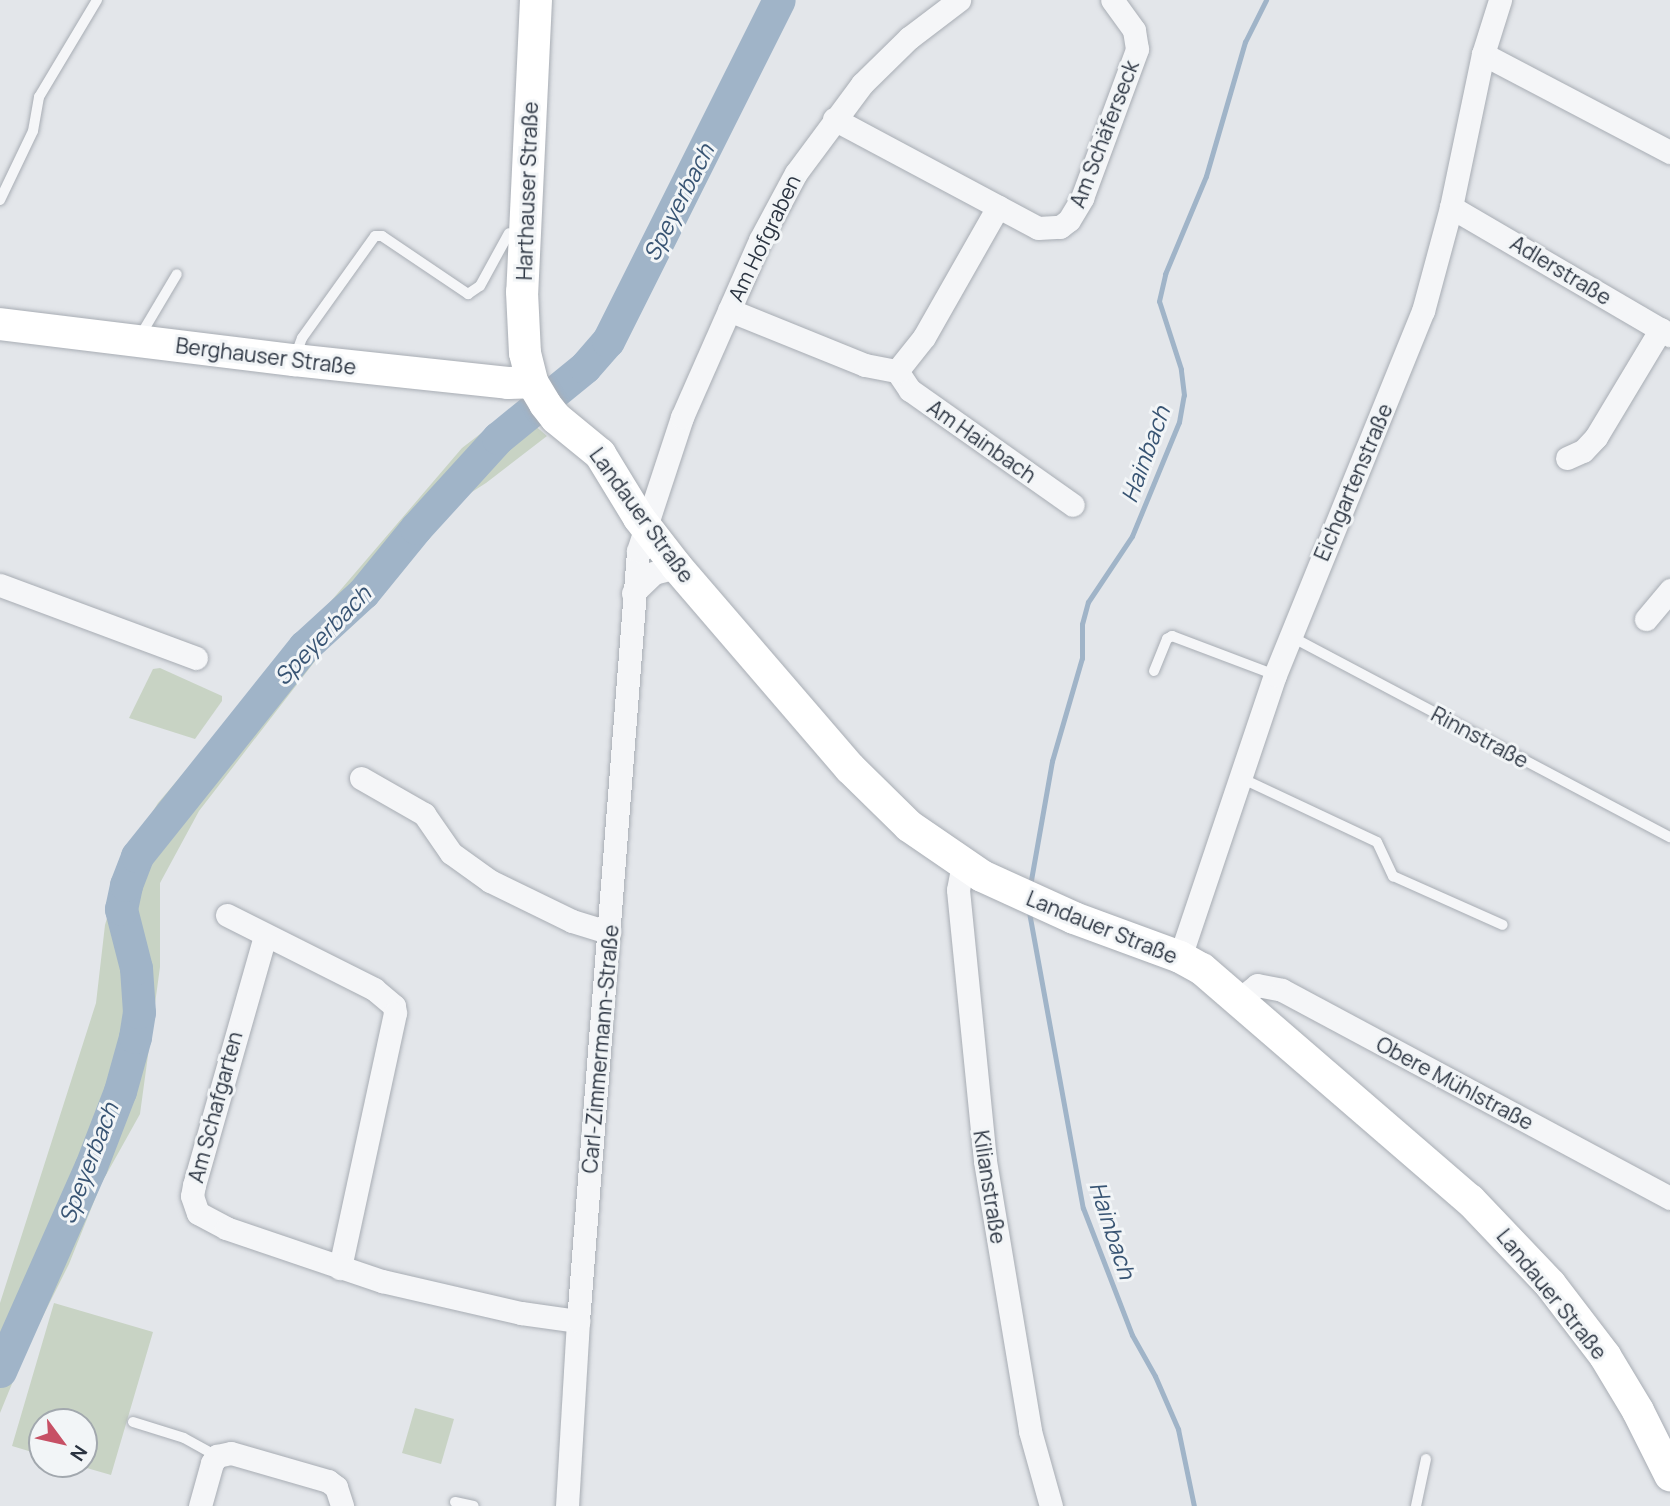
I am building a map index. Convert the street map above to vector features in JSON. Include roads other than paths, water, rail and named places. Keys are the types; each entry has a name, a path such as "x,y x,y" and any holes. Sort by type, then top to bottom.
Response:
{"main road":[{"name":"Harthauser Straße","path":"535,387 526,353 522,292 536,0"},
{"name":"Berghauser Straße","path":"0,324 535,387"},
{"name":"Landauer Straße","path":"535,387 556,418 600,454 645,526 677,567 877,797 909,826 963,864 1041,904 1180,957 1220,982 1240,999 1433,1166 1527,1258 1610,1365 1638,1411 1670,1475"}],"street":[{"name":"Am Hofgraben","path":"645,526 682,417 780,201 814,145 888,57 959,0"},
{"name":"Am Schäferseck","path":"834,120 998,207 1048,230 1060,227 1075,213 1138,49 1134,30 1112,0"},
{"name":"Eichgartenstraße","path":"1180,957 1275,675 1423,311 1451,207 1483,54 1500,0"},
{"path":"1483,54 1670,152"},
{"path":"729,310 865,365 897,370 924,337 998,207"},
{"name":"Adlerstraße","path":"1451,207 1665,332"},
{"path":"1567,458 1583,451 1596,437 1665,332"},
{"name":"Am Hainbach","path":"897,370 910,390 1073,505"},
{"name":"Carl-Zimmermann-Straße","path":"567,1506 578,1321 633,593 638,551 645,526"},
{"path":"633,593 654,573 677,567"},
{"path":"0,585 196,658"},
{"path":"1646,619 1670,590"},
{"path":"361,778 424,814 451,853 464,864 539,907 590,928 609,932"},
{"name":"Kilianstraße","path":"963,864 958,890 985,1161 1030,1431 1051,1506"},
{"path":"227,915 264,936 374,989 394,1006 395,1013 340,1268"},
{"name":"Am Schafgarten","path":"264,936 192,1196 198,1213 207,1220 340,1268 476,1304 578,1321"},
{"name":"Obere Mühlstraße","path":"1240,999 1257,985 1282,990 1670,1198"},
{"path":"200,1506 209,1472 217,1456 241,1454 328,1481 336,1487 342,1506"}],"lane":[{"path":"0,201 33,131 39,97 97,0"},
{"path":"294,360 302,338 375,236 382,236 468,294 480,286 509,233"},
{"path":"137,341 177,274"},
{"path":"1154,671 1167,639 1172,636 1275,675"},
{"name":"Rinnstraße","path":"1290,636 1670,837"},
{"path":"1241,778 1377,842 1393,876 1503,925"},
{"path":"134,1422 184,1438 217,1456"},
{"path":"1416,1506 1426,1459"},
{"path":"455,1502 474,1506"}],"waterway":[{"name":"Speyerbach","path":"0,1371 91,1166 120,1091 135,1037 139,1012 136,968 121,909 126,885 137,856 304,647 363,593 416,528 498,438 585,367 608,341 779,0"},
{"name":"Hainbach","path":"1031,880 1052,761 1082,658 1082,624 1088,602 1132,536 1179,422 1184,395 1181,369 1159,301 1165,274 1206,176 1245,42 1266,0"},
{"name":"Hainbach","path":"1029,912 1083,1208 1132,1335 1155,1376 1178,1429 1194,1506"}]}
